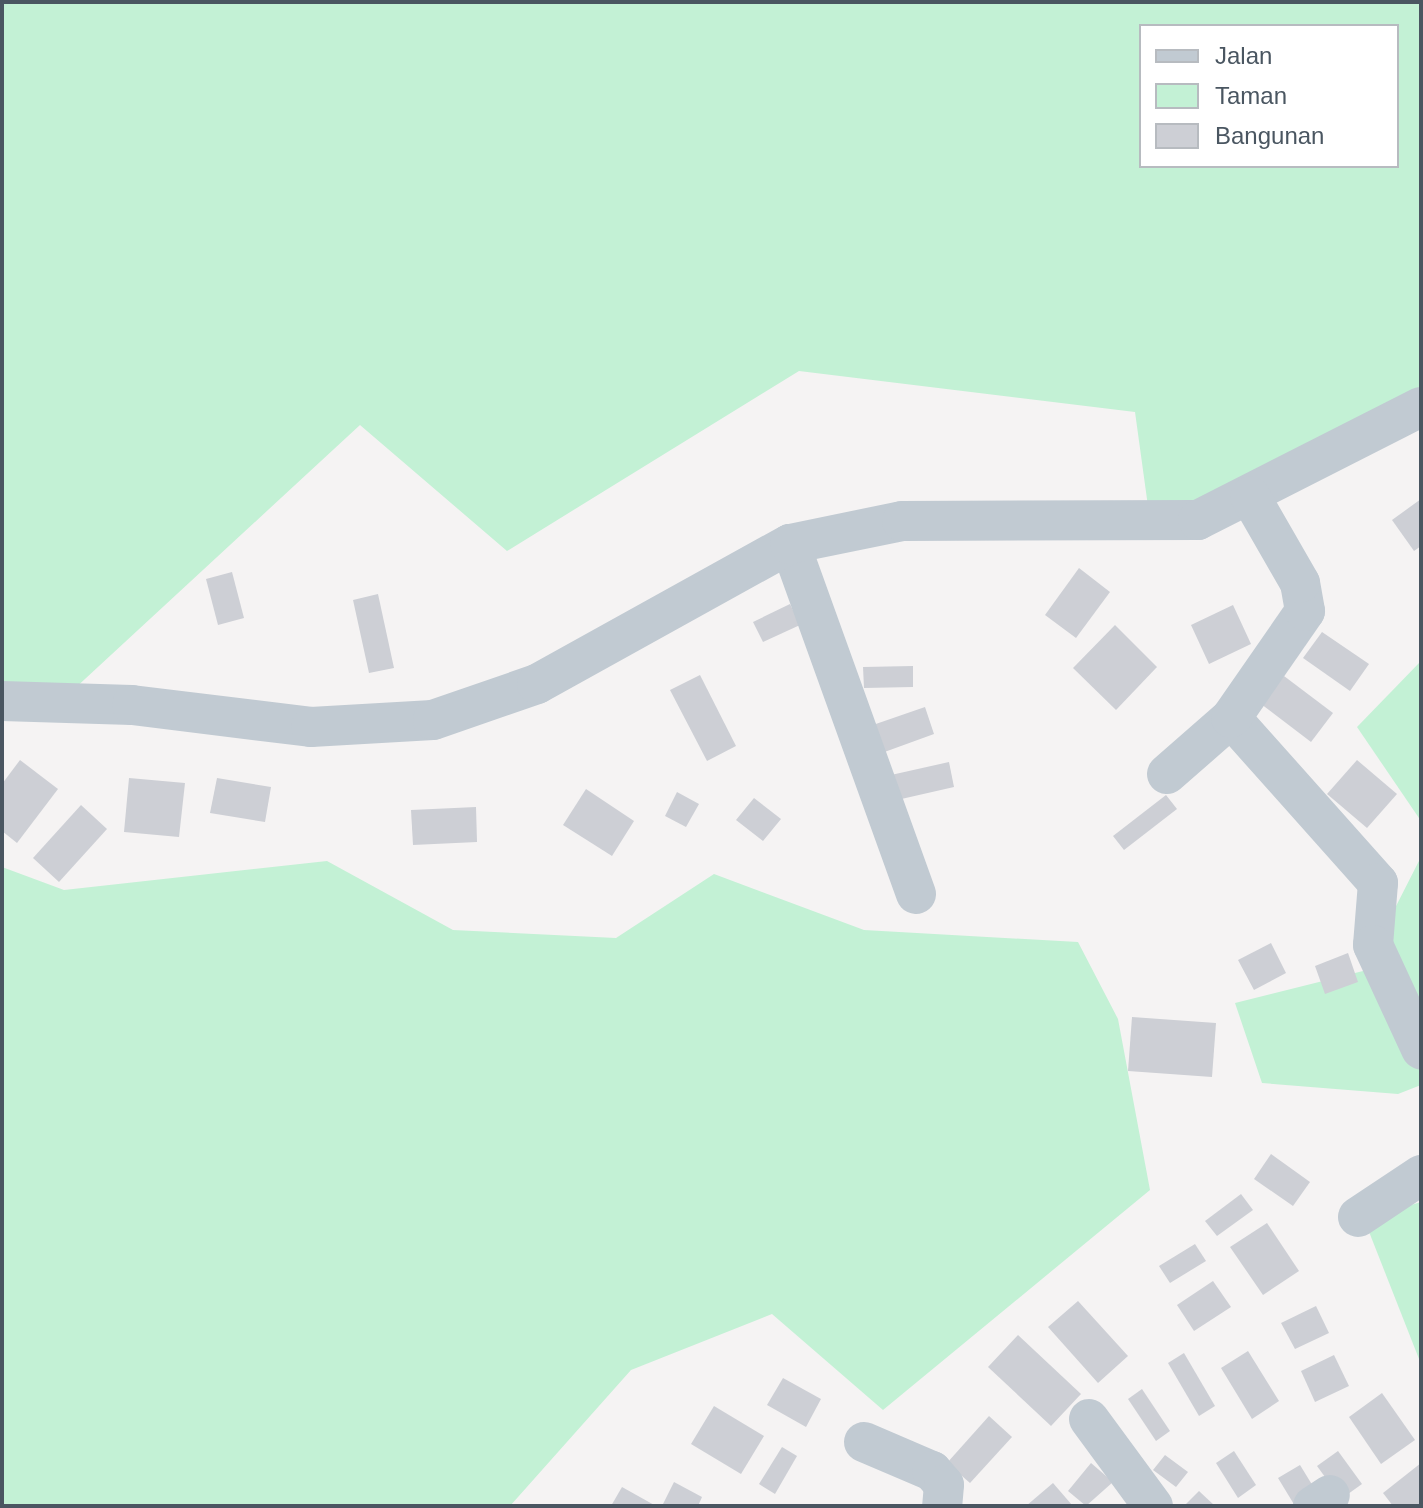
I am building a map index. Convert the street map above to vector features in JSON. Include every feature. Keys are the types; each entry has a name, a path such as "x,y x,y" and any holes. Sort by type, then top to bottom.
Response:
{"street":[{"path":"2,701 132,705 311,727 433,720 537,684 790,544 902,521 1198,520 1421,407"},
{"path":"1167,774 1231,718 1305,611 1300,583 1250,496"},
{"path":"790,544 916,894"},
{"path":"1231,718 1378,883 1373,945 1421,1049"},
{"path":"1358,1217 1421,1175"},
{"path":"1089,1419 1153,1506"},
{"path":"864,1442 932,1471 944,1485 942,1506"}],"green space":[{"path":"2,2 1421,2 1421,399 1150,521 1135,412 799,371 507,551 360,425 72,691 2,689"},
{"path":"1421,661 1421,821 1357,727"},
{"path":"1421,857 1421,1085 1398,1094 1262,1083 1235,1003 1363,971"},
{"path":"327,861 453,930 616,938 714,874 864,930 1078,942 1118,1019 1150,1190 883,1410 772,1314 631,1370 510,1506 2,1506 2,867 64,890"},
{"path":"1421,1202 1421,1364 1364,1219"}],"building":[{"path":"1421,499 1421,546 1414,551 1392,520"},
{"path":"1079,568 1110,592 1076,638 1045,615"},
{"path":"232,572 244,618 218,625 206,579"},
{"path":"378,594 394,668 369,673 353,600"},
{"path":"790,604 800,625 763,642 753,622"},
{"path":"1233,605 1251,644 1209,664 1191,625"},
{"path":"1115,625 1157,667 1116,710 1073,668"},
{"path":"1322,632 1369,664 1350,691 1303,658"},
{"path":"913,666 913,687 864,688 863,667"},
{"path":"700,675 736,746 707,761 670,690"},
{"path":"1284,676 1333,713 1311,742 1261,704"},
{"path":"925,707 934,734 879,754 870,726"},
{"path":"20,760 58,789 17,843 2,831 2,784"},
{"path":"1357,760 1397,794 1367,828 1327,794"},
{"path":"949,762 954,787 897,800 891,775"},
{"path":"129,778 185,783 179,837 124,832"},
{"path":"217,778 271,787 265,822 210,813"},
{"path":"586,789 634,821 612,856 563,825"},
{"path":"677,792 699,804 686,827 665,816"},
{"path":"1166,795 1177,809 1124,850 1113,836"},
{"path":"754,798 781,819 763,841 736,820"},
{"path":"81,805 107,829 59,882 33,858"},
{"path":"476,807 477,842 413,845 411,810"},
{"path":"1271,943 1286,973 1254,990 1238,960"},
{"path":"1348,953 1358,982 1325,994 1315,966"},
{"path":"1132,1017 1216,1023 1212,1077 1128,1071"},
{"path":"1271,1154 1310,1182 1293,1206 1254,1179"},
{"path":"1241,1194 1253,1210 1217,1236 1205,1221"},
{"path":"1267,1223 1299,1271 1263,1295 1230,1247"},
{"path":"1195,1244 1206,1261 1170,1283 1159,1266"},
{"path":"1213,1281 1231,1307 1194,1331 1177,1305"},
{"path":"1078,1301 1128,1356 1098,1383 1048,1327"},
{"path":"1316,1306 1329,1333 1295,1349 1281,1323"},
{"path":"1018,1335 1081,1394 1051,1426 988,1367"},
{"path":"1248,1351 1279,1401 1252,1419 1221,1368"},
{"path":"1184,1353 1215,1406 1199,1416 1168,1363"},
{"path":"1334,1355 1349,1386 1315,1402 1301,1371"},
{"path":"783,1378 821,1399 806,1427 767,1405"},
{"path":"1142,1389 1170,1431 1156,1441 1128,1399"},
{"path":"1382,1393 1415,1440 1381,1464 1349,1417"},
{"path":"714,1406 764,1436 741,1474 691,1444"},
{"path":"989,1416 1012,1437 970,1483 947,1463"},
{"path":"782,1447 797,1456 775,1494 759,1484"},
{"path":"1234,1451 1256,1485 1238,1498 1216,1463"},
{"path":"1338,1451 1362,1484 1341,1499 1317,1466"},
{"path":"1165,1455 1188,1472 1176,1487 1153,1470"},
{"path":"1091,1463 1113,1482 1086,1506 1068,1491"},
{"path":"1421,1463 1421,1506 1393,1506 1383,1493"},
{"path":"1300,1465 1319,1496 1295,1506 1278,1478"},
{"path":"674,1482 702,1497 698,1506 662,1506"},
{"path":"1053,1483 1072,1505 1026,1506"},
{"path":"622,1487 656,1506 611,1506"},
{"path":"1199,1491 1215,1506 1184,1506"}]}
